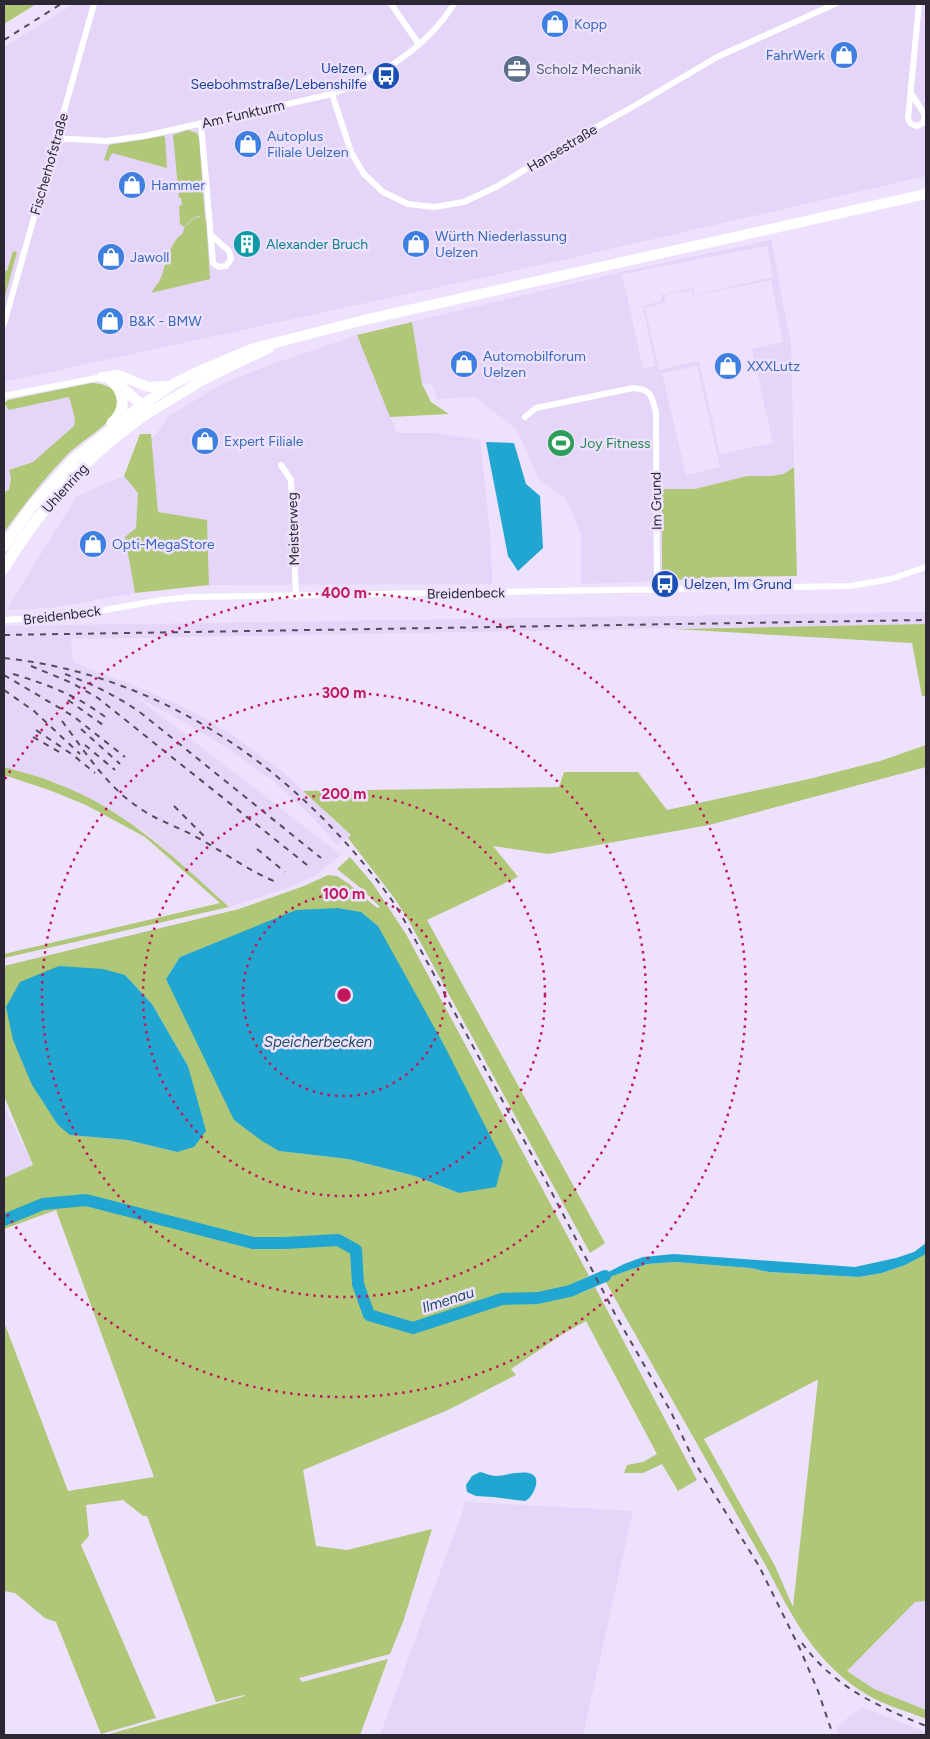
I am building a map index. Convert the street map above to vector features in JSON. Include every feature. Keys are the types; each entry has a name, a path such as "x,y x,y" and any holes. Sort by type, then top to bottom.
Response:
{"highway":[{"path":"74,459 119,414 123,403 122,395 117,387 106,378"},
{"name":"Uhlenring","path":"4,546 32,506 74,459 142,405"},
{"name":"Uhlenring","path":"4,568 26,535 60,491 104,448 139,419"}],"main road":[{"path":"142,405 175,383 250,348 278,343 364,320 926,194"},
{"path":"139,419 201,381 278,343"},
{"path":"106,378 119,375 154,387 175,383"},
{"path":"106,378 126,388 135,400 142,405 159,406"},
{"path":"131,380 139,391 142,405 139,419"}],"street":[{"name":"Fischerhofstraße","path":"4,324 94,4"},
{"path":"390,4 419,44"},
{"name":"Am Funkturm","path":"54,145 71,139 91,141 121,140 145,136 332,94 359,84 402,59 434,31 454,4"},
{"name":"Hansestraße","path":"332,94 351,152 364,174 383,192 408,204 434,208 464,202 498,186 568,143 717,57 835,4"},
{"path":"910,93 925,115 923,122 917,126 911,124 908,119 910,93 919,4"},
{"path":"202,124 213,263 219,267 226,266 232,259 229,251 211,235"},
{"path":"4,396 106,378"},
{"name":"Im Grund","path":"526,417 536,408 633,388 645,390 652,397 656,413 657,590"},
{"name":"Meisterweg","path":"281,465 291,480 296,597"},
{"name":"Breidenbeck","path":"4,620 70,616 181,598 850,586 891,579 926,567"}],"shaded area":[{"path":"74,4 926,4 926,176 554,262 4,382 4,47"},
{"path":"771,240 791,344 794,467 784,474 747,476 695,489 662,489 662,581 581,584 581,533 565,498 538,478 517,430 475,397 437,399 432,384 422,384 412,322 621,272","holes":["767,246 773,277 695,295 693,288 661,295 662,301 643,306 655,366 643,369 622,274","771,280 783,342 752,349 773,443 720,454 699,361 659,370 645,308 666,302 665,295 692,290 693,296","697,366 720,467 686,475 662,373"]},
{"path":"357,335 397,433 437,433 480,440 490,531 492,584 209,585 207,520 158,513 151,439 158,432 167,417 222,384 267,366"},
{"path":"70,397 75,418 74,426 33,462 9,470 11,478 9,491 4,492 4,405 9,410"},
{"path":"124,476 138,493 136,528 125,538 135,593 50,608 6,610 77,496"},
{"path":"926,612 926,624 71,639 73,662 148,691 201,716 228,732 282,771 351,836 337,845 313,818 275,782 229,749 172,715 135,696 341,855 316,875 287,888 229,907 150,836 124,818 92,799 56,783 4,767 4,626"},
{"path":"4,1107 33,1165 4,1178"},
{"path":"466,1502 633,1511 583,1735 380,1735"},
{"path":"926,1601 926,1710 874,1689 847,1671 915,1602"},
{"path":"862,1707 926,1732 926,1735 839,1735 836,1727"}],"green space":[{"path":"4,4 36,4 4,24"},
{"path":"188,130 197,133 199,138 205,218 203,218 206,219 210,279 151,293 160,280 174,242 195,217 201,216 194,217 184,227 180,224 179,206 182,205 181,198 179,198 173,135"},
{"path":"165,137 167,168 112,153 108,161 104,160 109,145"},
{"path":"13,251 17,252 4,300 4,270 7,271"},
{"path":"412,322 422,384 431,402 449,414 390,417 357,335"},
{"path":"91,383 104,385 117,395 118,401 114,414 110,420 72,450 34,492 4,532 4,492 9,490 11,478 9,470 33,462 74,426 75,418 69,397 9,410 4,403 8,400"},
{"path":"140,434 151,434 158,512 207,520 209,585 135,593 125,537 136,528 138,493 124,476"},
{"path":"794,467 797,576 717,577 662,581 662,489 695,489 747,476 784,474"},
{"path":"926,624 926,696 922,696 912,643 674,629"},
{"path":"926,745 926,767 709,825 548,854 493,846 518,877 427,920 605,1243 590,1253 410,923 395,899 348,838 351,835 303,791 559,787 564,772 638,772 667,810 809,779 880,761"},
{"path":"4,767 49,781 104,806 148,836 229,907 4,958 4,954 220,903 145,837 86,805 4,775"},
{"path":"350,857 373,884 406,934 589,1276 572,1284 579,1294 595,1287 697,1480 678,1491 662,1464 643,1473 624,1473 627,1465 643,1462 657,1454 586,1321 511,1369 516,1375 448,1410 303,1470 316,1546 347,1550 432,1529 403,1622 390,1654 299,1678 302,1682 388,1659 360,1735 106,1735 245,1696 216,1702 147,1516 143,1516 123,1500 86,1505 89,1536 81,1545 156,1718 101,1734 56,1622 45,1618 15,1593 4,1591 4,1322 68,1491 154,1477 56,1210 4,1229 4,1178 33,1165 4,1096 4,966 239,909 304,886 328,875 337,876 377,908 380,907 362,889 337,869","holes":["338,908 360,912 378,926 459,1193 415,1176 348,1159 279,1151 179,1004 166,979 180,957 210,945","125,975 152,1004 188,1066 177,1152 127,1140 70,1135"]},
{"path":"926,1253 926,1601 915,1602 847,1671 874,1689 926,1710 926,1719 873,1698 848,1682 807,1638 785,1603 604,1279 647,1264 675,1262 750,1268 769,1272 859,1277 882,1273 905,1265","holes":["818,1380 793,1607 775,1566 704,1439"]}],"water":[{"path":"486,442 514,443 526,484 540,496 543,548 518,571 508,556"},
{"name":"Speicherbecken","path":"338,908 361,912 378,926 444,1045 503,1161 496,1187 459,1193 415,1176 348,1159 279,1151 234,1120 166,979 180,957 296,910"},
{"path":"59,966 103,969 125,975 152,1004 188,1066 206,1131 194,1147 177,1152 127,1140 70,1135 58,1125 32,1085 13,1040 6,1007 20,982"},
{"path":"926,1243 926,1253 905,1265 882,1273 859,1277 769,1272 750,1268 675,1262 647,1264 587,1283 624,1264 643,1257 674,1254 855,1267 914,1252"},
{"path":"480,1472 492,1476 528,1473 536,1479 536,1485 532,1494 525,1501 476,1496 467,1492 466,1485 472,1476"}],"waterway":[{"name":"Ilmenau","path":"4,1220 43,1204 86,1200 253,1243 338,1240 356,1250 358,1284 369,1315 413,1328 502,1299 538,1298 570,1291 605,1276"}],"railway":[{"path":"4,40 61,4"},
{"path":"4,635 926,620"},
{"path":"4,658 62,668 118,685 172,708 222,736 270,771 314,809 354,852 391,899 412,934 539,1168 615,1314 671,1412 695,1463 759,1566 800,1649 818,1691 833,1735"},
{"path":"31,666 72,683 98,698 307,865"},
{"path":"13,674 63,692 86,704 108,719"},
{"path":"65,674 104,691 141,713 321,858"},
{"path":"4,675 73,716 125,757"},
{"path":"4,690 34,711 80,754"},
{"path":"68,700 103,725"},
{"path":"62,721 109,782 131,802 151,815 208,843 254,872 274,881"},
{"path":"81,729 120,764"},
{"path":"36,730 73,755 95,773"},
{"path":"33,737 61,753"},
{"path":"85,745 115,770"},
{"path":"174,806 208,840"},
{"path":"257,849 285,872"},
{"path":"802,1643 828,1672 842,1683 874,1703 926,1726"}],"place":[{"name":"Kopp","path":"555,24"},
{"name":"FahrWerk","path":"844,55"},
{"name":"Scholz Mechanik","path":"517,69"},
{"name":"Uelzen, Seebohmstraße/Lebenshilfe","path":"386,76"},
{"name":"Autoplus Filiale Uelzen","path":"248,144"},
{"name":"Hammer","path":"132,185"},
{"name":"Alexander Bruch","path":"247,244"},
{"name":"Würth Niederlassung Uelzen","path":"416,244"},
{"name":"Jawoll","path":"111,257"},
{"name":"B&K - BMW","path":"110,321"},
{"name":"Automobilforum Uelzen","path":"464,364"},
{"name":"XXXLutz","path":"728,366"},
{"name":"Expert Filiale","path":"205,441"},
{"name":"Joy Fitness","path":"561,443"},
{"name":"Opti-MegaStore","path":"93,544"},
{"name":"Uelzen, Im Grund","path":"665,584"}]}
